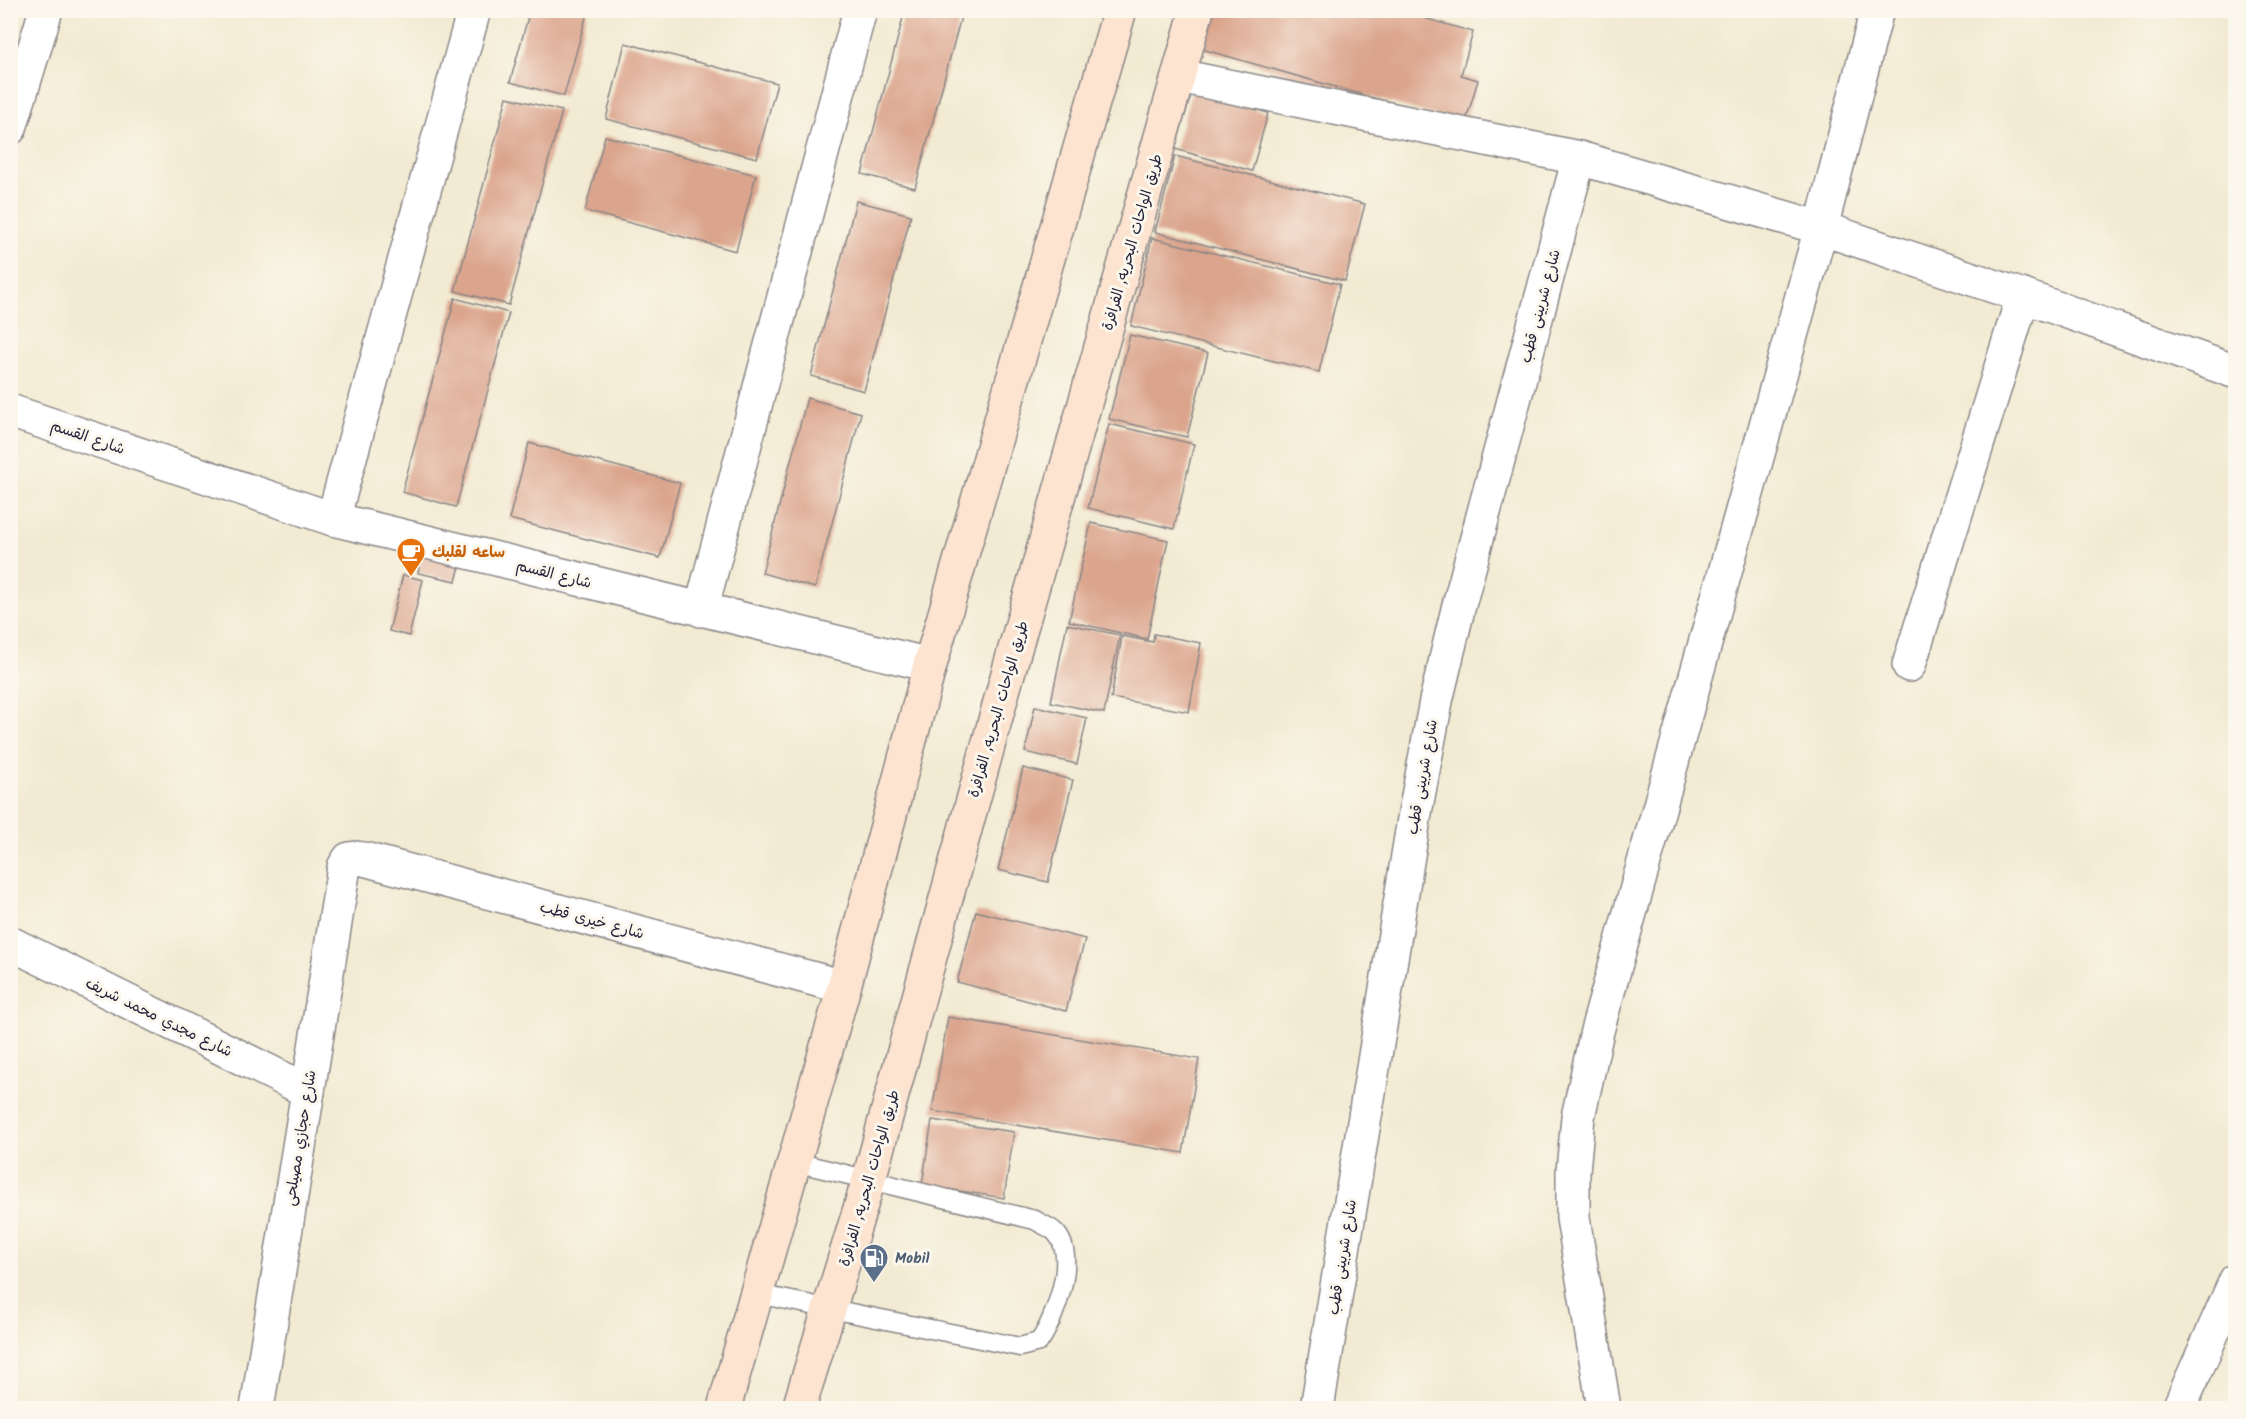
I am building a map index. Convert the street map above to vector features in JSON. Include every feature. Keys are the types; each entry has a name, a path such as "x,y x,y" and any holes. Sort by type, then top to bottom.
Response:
{"main road":[{"path":"724,1408 844,987 930,665 1120,10"},
{"name":"طريق الواحات البحريه, الفرافرة","path":"800,1408 869,1179 1005,684 1197,10"}],"street":[{"path":"10,128 46,10"},
{"path":"333,519 474,10"},
{"path":"701,610 860,10"},
{"path":"1604,1408 1573,1218 1573,1171 1578,1118 1597,1031 1821,228 1877,10"},
{"path":"1179,76 1580,158 1821,228 2023,296 2235,372"},
{"name":"شارع شربينى قطب","path":"1317,1408 1413,824 1436,701 1458,609 1580,158"},
{"path":"1909,665 2023,296"},
{"name":"شارع القسم","path":"10,411 333,519 930,665"},
{"name":"شارع خيرى قطب","path":"344,867 349,859 364,859 844,987"},
{"name":"شارع حجازي مصيلحى","path":"257,1408 344,867"},
{"name":"شارع مجدي محمد شريف","path":"10,943 308,1091"},
{"path":"2179,1408 2235,1280"}],"lane":[{"path":"757,1294 1020,1347 1039,1342 1048,1329 1059,1296 1066,1270 1065,1251 1056,1233 1035,1220 795,1162"}],"building":[{"path":"530,10 588,10 564,96 510,82"},
{"path":"905,10 951,10 962,13 915,188 862,174"},
{"path":"1213,10 1396,10 1473,32 1461,75 1478,80 1465,124 1202,49"},
{"path":"625,43 777,83 757,158 606,119"},
{"path":"1192,91 1268,113 1252,171 1175,149"},
{"path":"507,97 562,111 509,305 455,291"},
{"path":"605,136 756,175 736,251 585,211"},
{"path":"1175,156 1365,204 1345,281 1155,232"},
{"path":"856,201 911,215 864,391 811,376"},
{"path":"1152,238 1340,284 1319,372 1131,326"},
{"path":"455,298 509,313 456,507 402,492"},
{"path":"1130,335 1208,353 1187,437 1109,419"},
{"path":"807,398 861,413 815,588 762,573"},
{"path":"1109,424 1194,444 1174,529 1088,508"},
{"path":"529,443 680,483 660,558 509,519"},
{"path":"1091,523 1168,540 1147,639 1069,621"},
{"path":"422,554 461,562 456,581 418,573"},
{"path":"403,575 423,580 409,636 389,631"},
{"path":"1067,624 1120,635 1104,713 1051,702"},
{"path":"1154,634 1201,643 1189,712 1111,698 1122,636 1153,642"},
{"path":"1035,706 1087,718 1077,764 1025,752"},
{"path":"1023,768 1073,780 1048,882 998,870"},
{"path":"976,911 1085,939 1066,1011 957,982"},
{"path":"948,1017 1199,1059 1183,1153 932,1111"},
{"path":"932,1120 1014,1132 1004,1198 922,1185"}],"place":[{"name":"ساعه لقلبك","path":"411,578"},
{"name":"Mobil","path":"874,1284"}]}
